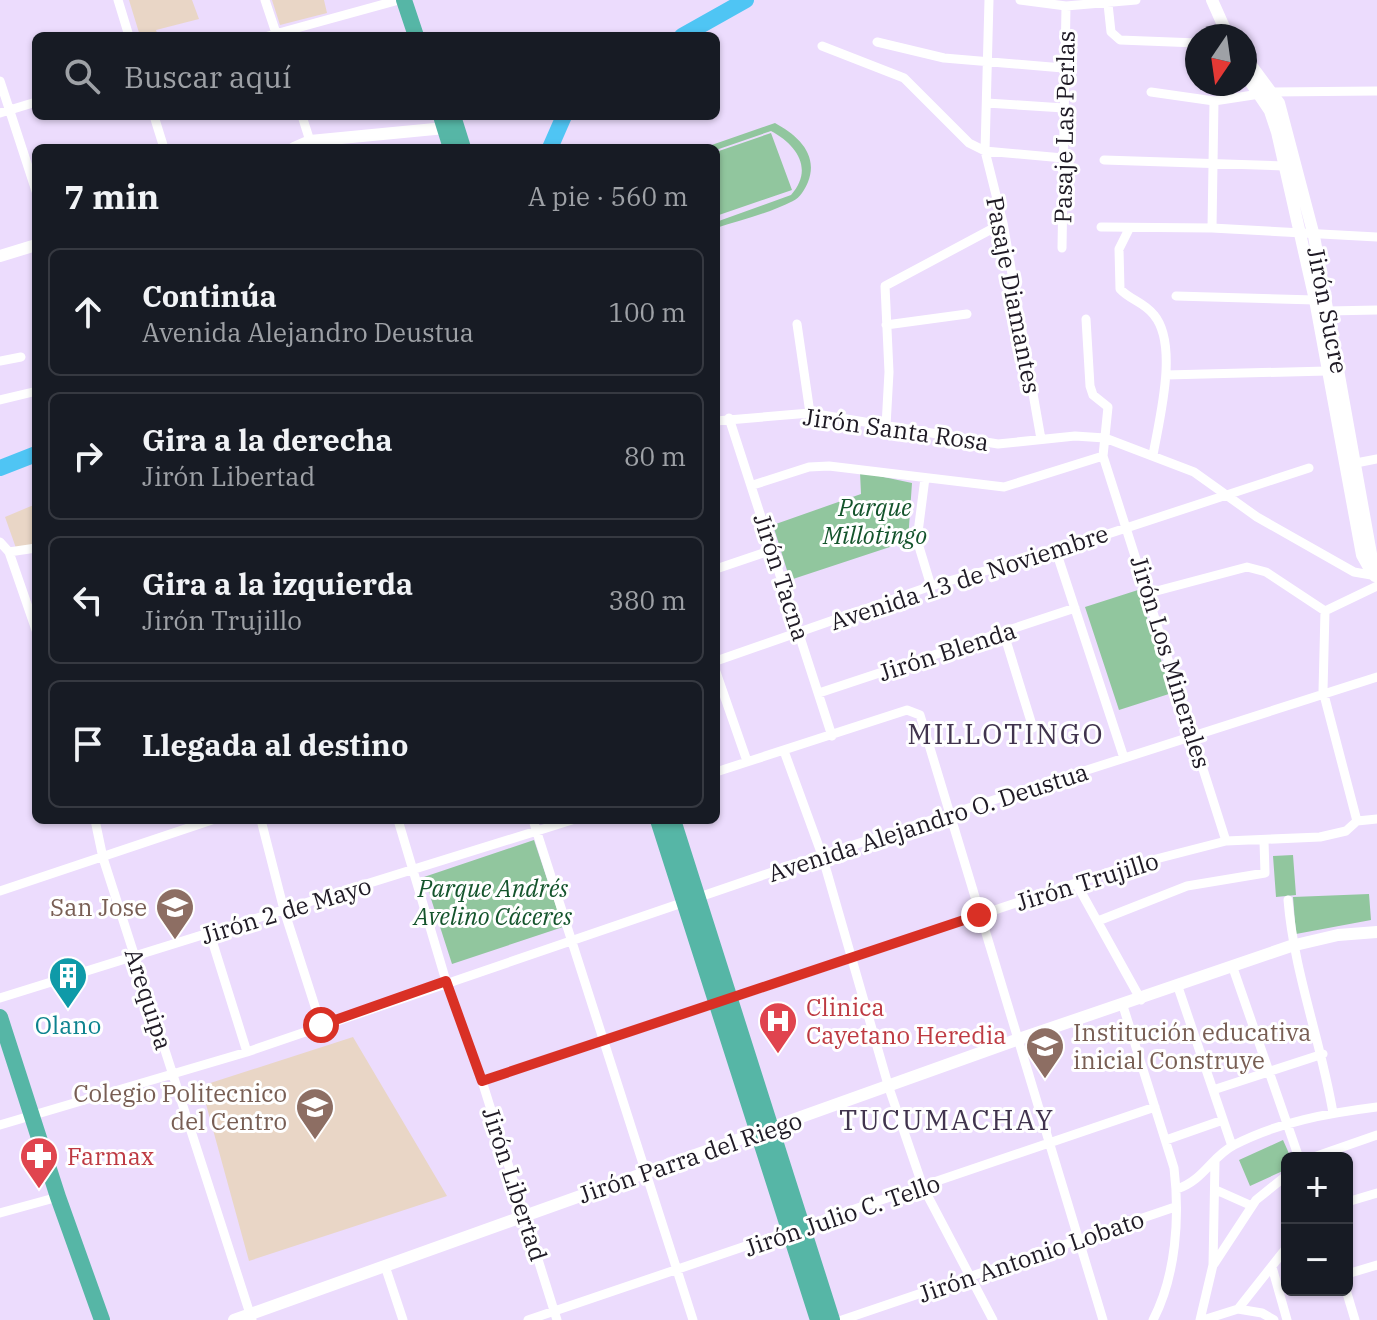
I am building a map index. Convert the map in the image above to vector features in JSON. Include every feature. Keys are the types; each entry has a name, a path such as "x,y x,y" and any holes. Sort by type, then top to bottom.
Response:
{"highway":[{"path":"401,0 414,32"},
{"path":"416,0 426,32"},
{"path":"660,824 692,900"},
{"path":"674,824 692,900 765,1131 797,1231 832,1320"},
{"path":"0,1017 31,1117 102,1320"},
{"path":"797,1231 818,1320"}],"street":[{"path":"118,0 128,32"},
{"path":"265,0 272,32"},
{"path":"284,32 401,0"},
{"name":"Pasaje Diamantes","path":"989,0 985,151 1003,223 1041,439"},
{"path":"1020,0 1066,6 1136,0"},
{"path":"1211,0 1218,24"},
{"path":"1108,4 1109,26 1120,40 1185,43"},
{"name":"Pasaje Las Perlas","path":"1062,248 1066,6"},
{"path":"877,42 944,58 1063,68"},
{"path":"822,46 904,78 969,143 985,151 1063,158"},
{"name":"Jirón Sucre","path":"1257,78 1287,127 1327,371 1362,555 1376,579"},
{"path":"0,81 5,112 32,181"},
{"name":"Jirón Sucre","path":"1257,85 1266,94 1284,166 1328,311 1356,463 1372,527 1376,579"},
{"path":"1151,92 1214,101 1266,94 1377,91"},
{"path":"1212,228 1214,101"},
{"path":"5,112 32,103"},
{"path":"987,103 1064,108"},
{"path":"155,120 163,144"},
{"path":"303,120 310,141"},
{"path":"303,144 310,141 452,134"},
{"path":"1104,160 1284,166"},
{"path":"886,426 889,372 882,293 888,283 1003,223"},
{"path":"1101,227 1212,228 1377,237"},
{"path":"1129,229 1119,249 1120,289 1144,303 1158,318 1164,336 1166,375 1153,455"},
{"path":"0,256 32,246"},
{"path":"1176,296 1315,300"},
{"path":"1328,311 1377,310"},
{"path":"886,325 967,314"},
{"name":"Jirón Los Minerales","path":"1086,319 1090,386 1093,395 1108,407 1103,456 1128,526 1226,841"},
{"path":"797,324 810,413"},
{"path":"0,361 21,357"},
{"path":"1166,375 1327,371"},
{"path":"0,400 32,392"},
{"name":"Jirón Santa Rosa","path":"720,420 810,413 998,444 1041,439 1105,438 1194,472 1257,517 1354,572 1376,579"},
{"name":"Jirón Tacna","path":"729,418 832,736"},
{"path":"753,485 816,466 1004,487 1103,456"},
{"path":"1356,463 1377,459"},
{"name":"Avenida 13 de Noviembre","path":"720,660 931,586 1056,551 1309,468"},
{"path":"925,478 917,540 931,586"},
{"path":"1,542 9,552 32,618"},
{"path":"9,552 32,549"},
{"path":"720,568 772,550"},
{"path":"1056,551 1124,758"},
{"path":"1149,593 1236,567 1247,567 1266,572 1325,611"},
{"path":"1325,611 1376,579"},
{"name":"Jirón Blenda","path":"819,693 1075,608"},
{"path":"1325,611 1323,691 1357,821"},
{"path":"1004,634 1033,728"},
{"name":"Avenida Alejandro O. Deustua","path":"0,1125 247,1052 446,981 822,855 1194,737 1323,691 1377,677"},
{"path":"720,683 747,761"},
{"path":"720,771 907,710 920,715 1103,1320"},
{"path":"784,751 822,855 854,957 889,1088 923,1187 993,1320"},
{"name":"Jirón Trujillo","path":"482,1081 1076,883 1226,841 1338,834 1357,821 1377,819"},
{"name":"Arequipa","path":"96,824 103,858 251,1317"},
{"path":"0,891 201,824"},
{"path":"262,824 284,910 321,1025"},
{"name":"Jirón Libertad","path":"399,824 446,981 482,1081 556,1315"},
{"path":"534,824 693,1320"},
{"name":"Jirón 2 de Mayo","path":"0,998 559,824"},
{"path":"1098,921 1187,886 1265,873 1264,841"},
{"path":"1076,883 1141,1000"},
{"path":"1288,900 1291,946 1323,1054 1333,1113"},
{"name":"Jirón Parra del Riego","path":"234,1320 251,1317 1019,1039 1141,1000 1291,946 1338,935 1377,932"},
{"path":"210,934 247,1052"},
{"path":"1233,968 1297,1152"},
{"path":"1178,987 1232,1146"},
{"path":"1123,1006 1166,1140 1177,1189 1170,1278 1153,1320"},
{"path":"1213,1090 1323,1054"},
{"name":"Jirón Julio C. Tello","path":"528,1320 556,1315 677,1270 1155,1107"},
{"path":"1177,1189 1194,1183 1232,1146 1287,1125 1333,1113 1377,1107"},
{"path":"1166,1140 1223,1120"},
{"path":"1328,1152 1377,1135"},
{"path":"1215,1162 1213,1265 1206,1319 1238,1309 1262,1313 1274,1320"},
{"path":"1213,1265 1252,1206 1281,1179"},
{"path":"1216,1190 1252,1206"},
{"path":"1353,1200 1377,1193"},
{"path":"0,1213 58,1197"},
{"name":"Jirón Antonio Lobato","path":"842,1320 1175,1207"},
{"path":"1238,1309 1281,1255"},
{"path":"1353,1272 1377,1265"},
{"path":"385,1266 403,1320"},
{"path":"1272,1267 1287,1320"},
{"path":"1348,1296 1355,1320"}],"shaded area":[{"path":"129,0 192,0 199,19 157,32 139,32"},
{"path":"272,0 324,0 327,13 280,25"},
{"path":"32,506 32,546 16,548 5,517"},
{"name":"Colegio Politecnico del Centro","path":"353,1037 447,1196 249,1261 201,1086"}],"green space":[{"path":"775,123 804,146 811,163 808,182 798,198 765,213 720,227 720,221 791,195 798,185 802,167 795,151 771,131 720,149 720,144 715,144"},
{"path":"771,133 792,190 720,215 720,151"},
{"name":"Parque Millotingo","path":"860,472 912,483 908,541 790,580 773,525 861,494"},
{"path":"1138,590 1172,693 1119,710 1085,607"},
{"name":"Parque Andrés Avelino Cáceres","path":"534,840 563,927 452,964 424,877"},
{"path":"1293,855 1296,895 1276,897 1273,856"},
{"path":"1369,894 1371,920 1296,934 1293,897"},
{"path":"1283,1140 1288,1152 1281,1152 1281,1172 1250,1186 1239,1160"}],"waterway":[{"path":"689,32 746,0"},
{"path":"552,144 562,120"},
{"path":"0,468 32,456"}],"place":[{"name":"San Jose","path":"175,941"},
{"name":"Olano","path":"68,1010"},
{"name":"Clinica Cayetano Heredia","path":"778,1055"},
{"name":"Institución educativa inicial Construye","path":"1045,1080"},
{"name":"Colegio Politecnico del Centro","path":"315,1141"},
{"name":"Farmax","path":"39,1190"}],"district":[{"name":"MILLOTINGO","path":"1006,733"},
{"name":"TUCUMACHAY","path":"947,1119"}],"route":[{"path":"321,1025 446,981 482,1081 979,915"}]}
